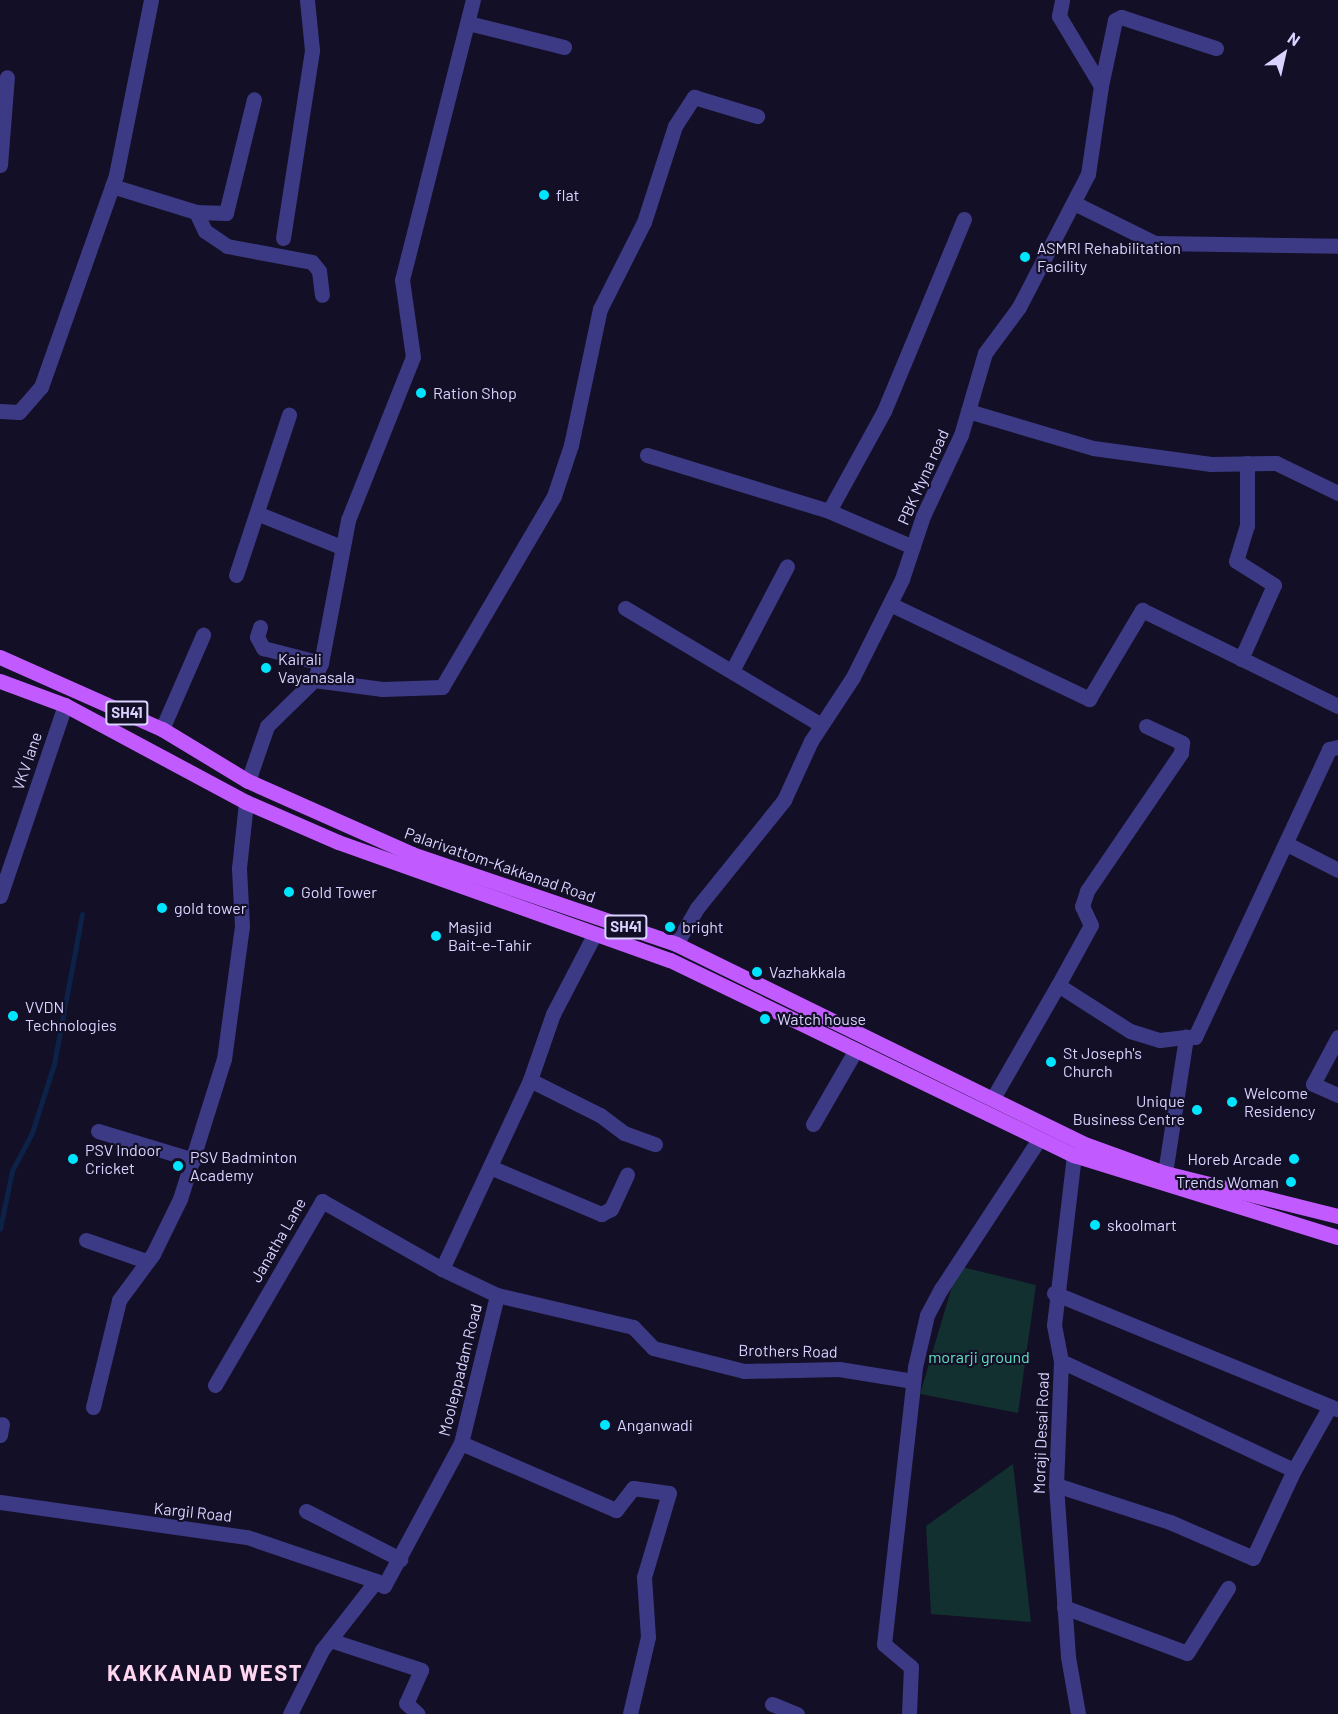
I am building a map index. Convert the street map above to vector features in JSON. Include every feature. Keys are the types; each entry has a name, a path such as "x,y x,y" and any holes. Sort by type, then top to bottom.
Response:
{"main road":[{"name":"Palarivattom-Kakkanad Road","path":"0,657 162,729 248,781 412,854 676,944 1082,1143 1165,1173 1338,1216"},
{"path":"0,681 65,705 246,802 593,937 670,960 855,1053 1074,1155 1291,1226 1338,1237"},
{"path":"1291,1226 1296,1205"}],"street":[{"path":"0,411 19,412 41,387 112,186 151,0"},
{"path":"283,238 312,50 307,0"},
{"path":"248,781 267,726 314,680 321,663 341,547 413,357 402,280 445,119 473,0"},
{"path":"1062,0 1059,16 1101,86"},
{"name":"PBK Myna road","path":"676,944 697,908 783,800 821,725 890,604 968,411 985,353 1019,307 1088,174 1101,86 1115,20 1121,17 1216,48"},
{"path":"468,23 564,46"},
{"path":"0,165 2,96 7,77"},
{"path":"314,680 382,689 442,687 554,496 571,445 600,309 644,222 675,126 694,97 757,116"},
{"path":"112,186 196,212 226,213 254,99"},
{"path":"1074,203 1155,243 1338,246"},
{"path":"196,212 205,231 227,246 312,262 319,271 322,295"},
{"path":"829,511 884,411 964,219"},
{"path":"968,411 1093,448 1246,463 1276,463 1338,493"},
{"path":"236,575 260,514 289,415"},
{"path":"647,455 829,511 913,548"},
{"path":"1241,659 1274,585 1236,561 1247,526 1246,463"},
{"path":"260,514 341,547"},
{"path":"733,669 786,567"},
{"path":"890,604 1089,699 1142,610 1338,706"},
{"path":"625,608 733,669 821,725"},
{"path":"260,627 257,638 263,648 321,663"},
{"path":"162,729 203,635"},
{"name":"VKV lane","path":"0,896 65,705"},
{"path":"993,1098 1091,925 1082,906 1087,891 1181,753 1182,743 1146,726"},
{"path":"1058,985 1130,1031 1160,1040 1195,1037 1287,844 1329,749 1338,747"},
{"path":"93,1407 118,1300 146,1261 195,1160 231,1017 242,926 239,868 246,802"},
{"path":"1287,844 1338,870"},
{"path":"442,1269 530,1080 553,1014 593,937"},
{"path":"1165,1173 1186,1037"},
{"path":"1338,1037 1312,1084 1338,1095"},
{"path":"813,1124 855,1053"},
{"path":"530,1080 600,1115 624,1133 655,1144"},
{"path":"98,1131 195,1160"},
{"path":"909,1714 911,1666 884,1644 913,1381 932,1306 1039,1139"},
{"name":"Moraji Desai Road","path":"1074,1155 1054,1293 1061,1361 1056,1485 1064,1607 1078,1714"},
{"path":"490,1167 601,1214 611,1209 627,1175"},
{"name":"Janatha Lane","path":"215,1385 322,1201 442,1269"},
{"path":"86,1240 146,1261"},
{"name":"Mooleppadam Road","path":"290,1714 330,1640 376,1581 384,1586 461,1443 497,1295 464,1284 442,1269"},
{"path":"1054,1293 1334,1408 1294,1470 1253,1558 1170,1522 1056,1485"},
{"name":"Brothers Road","path":"497,1295 633,1327 653,1348 744,1371 839,1369 913,1381"},
{"path":"1061,1361 1294,1470"},
{"path":"461,1443 616,1510 633,1488 669,1493 644,1577 648,1637 630,1714"},
{"name":"Kargil Road","path":"0,1502 247,1537 376,1581"},
{"path":"306,1511 400,1559"},
{"path":"1064,1607 1187,1653 1228,1588"},
{"path":"330,1640 421,1670 406,1702 418,1714"},
{"path":"772,1704 797,1714"}],"green space":[{"name":"morarji ground","path":"958,1266 1036,1285 1018,1413 920,1394"},
{"path":"1013,1464 1031,1622 931,1614 926,1526"}],"waterway":[{"path":"0,1229 12,1171 32,1133 54,1064 82,915"}],"place":[{"name":"flat","path":"544,195"},
{"name":"ASMRI Rehabilitation Facility","path":"1025,257"},
{"name":"Ration Shop","path":"421,393"},
{"name":"Kairali Vayanasala","path":"266,668"},
{"name":"Gold Tower","path":"289,892"},
{"name":"gold tower","path":"162,908"},
{"name":"bright","path":"670,927"},
{"name":"Masjid Bait-e-Tahir","path":"436,936"},
{"name":"Vazhakkala","path":"757,972"},
{"name":"VVDN Technologies","path":"13,1016"},
{"name":"Watch house","path":"765,1019"},
{"name":"St Joseph's Church","path":"1051,1062"},
{"name":"Welcome Residency","path":"1232,1102"},
{"name":"Unique Business Centre","path":"1197,1110"},
{"name":"PSV Indoor Cricket","path":"73,1159"},
{"name":"Horeb Arcade","path":"1294,1159"},
{"name":"PSV Badminton Academy","path":"178,1166"},
{"name":"Trends Woman","path":"1291,1182"},
{"name":"skoolmart","path":"1095,1225"},
{"name":"Anganwadi","path":"605,1425"}],"district":[{"name":"KAKKANAD WEST","path":"205,1673"}]}
